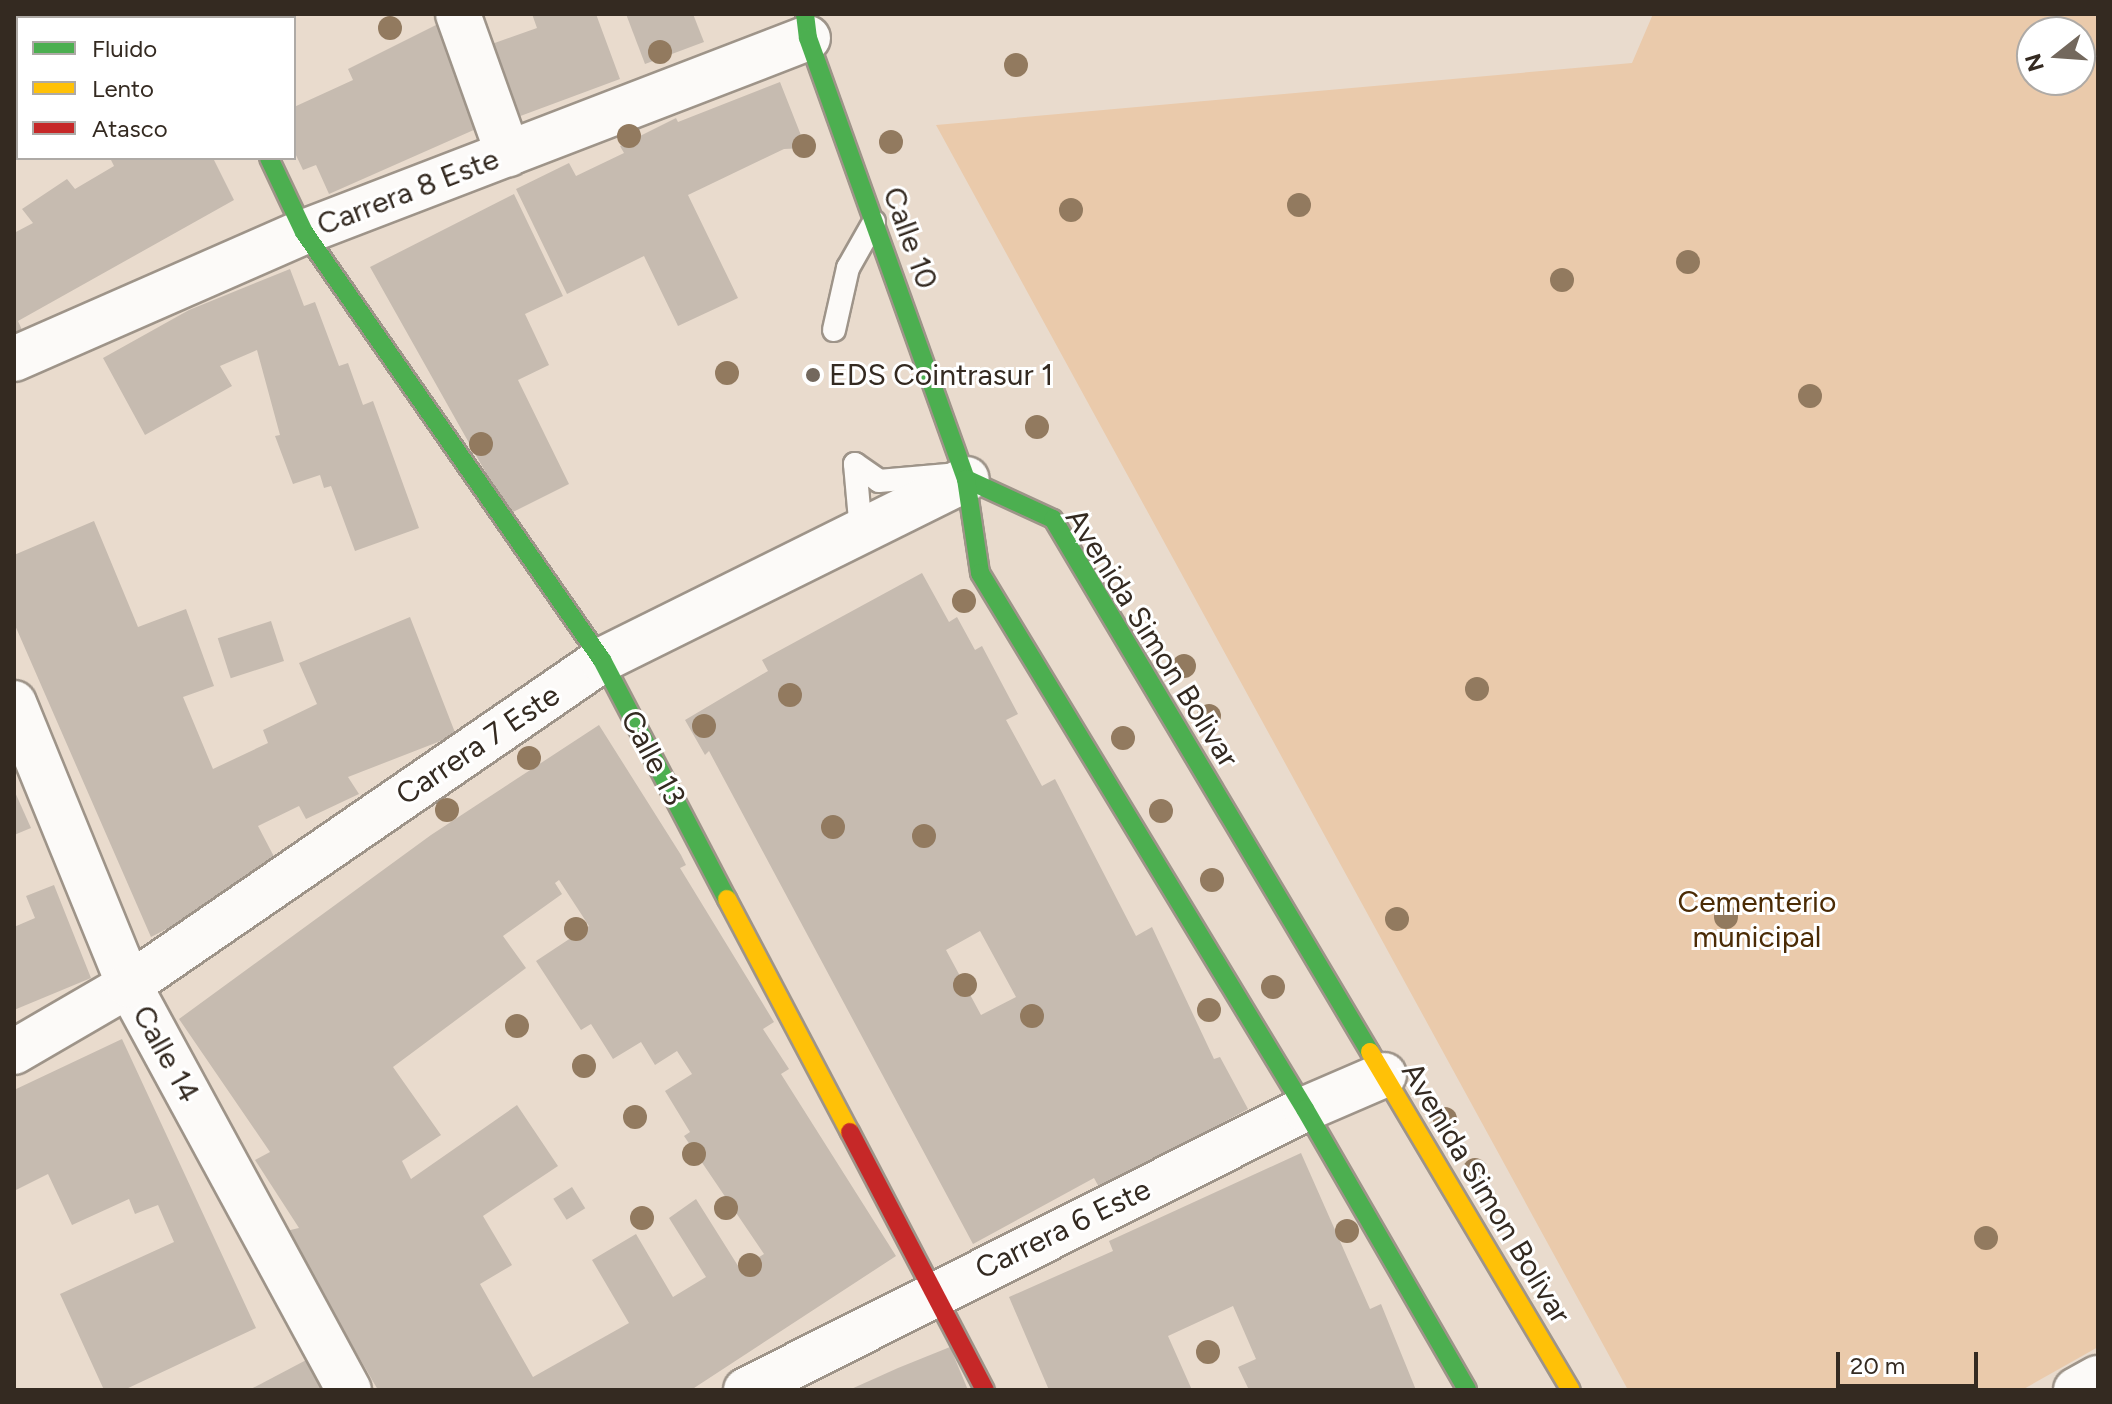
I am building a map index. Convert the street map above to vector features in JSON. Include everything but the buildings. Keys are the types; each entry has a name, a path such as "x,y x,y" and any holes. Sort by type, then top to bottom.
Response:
{"main road":[{"name":"Calle 10","path":"807,26 965,476"},
{"name":"Calle 13","path":"270,160 304,232 602,660 985,1390"},
{"name":"Avenida Simon Bolivar","path":"965,476 1053,519 1571,1390"},
{"path":"965,476 980,573 1305,1109 1467,1390"}],"street":[{"path":"458,14 508,154"},
{"name":"Carrera 8 Este","path":"14,359 304,232 508,154 807,26"},
{"name":"Carrera 7 Este","path":"14,1052 129,985 602,660 965,476"},
{"name":"Calle 14","path":"14,703 129,985 349,1390"},
{"name":"Carrera 6 Este","path":"746,1390 1305,1109 1384,1075"},
{"path":"2076,1390 2098,1378"}],"lane":[{"path":"834,330 848,268 874,221"},
{"path":"861,531 855,464 879,481 965,476"}],"green space":[{"name":"Cementerio municipal","path":"1653,14 2098,14 2098,1347 2022,1390 1628,1390 936,125 1632,63"}],"traffic: fast":[{"path":"805,14 808,38 966,479"},
{"path":"270,160 304,232 602,660 727,899"},
{"path":"966,479 1053,519 1370,1052"},
{"path":"966,479 980,573 1305,1109 1467,1390"}],"traffic: slow":[{"path":"727,899 850,1132"},
{"path":"1370,1052 1571,1390"}],"traffic: jam":[{"path":"850,1132 985,1390"}],"place":[{"name":"EDS Cointrasur 1","path":"813,375"}]}
